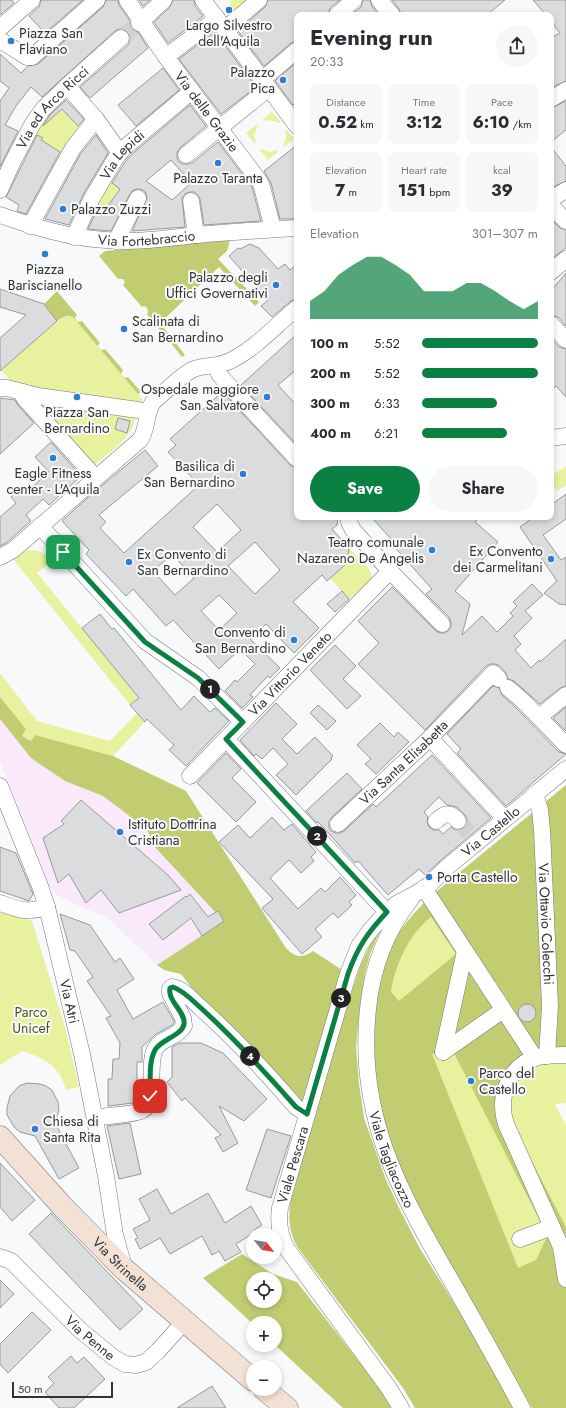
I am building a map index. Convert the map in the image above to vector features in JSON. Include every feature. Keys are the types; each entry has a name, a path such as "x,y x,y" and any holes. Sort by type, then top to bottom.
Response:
{"main road":[{"name":"Via Strinella","path":"0,1137 108,1237 124,1269 246,1374"},
{"path":"272,1396 287,1408"}],"street":[{"path":"0,28 32,0"},
{"path":"0,40 27,57 32,57 97,0"},
{"name":"Via delle Grazie","path":"127,0 140,22 261,184 273,229"},
{"path":"140,22 164,0"},
{"path":"203,0 266,84 294,116"},
{"path":"166,57 258,0"},
{"path":"340,12 354,0"},
{"path":"379,0 389,12"},
{"name":"Via ed Arco Ricci","path":"0,190 12,163 36,120 47,105 122,38"},
{"path":"186,155 220,128 266,84 294,53"},
{"path":"67,86 96,119 120,153"},
{"path":"554,96 566,90"},
{"name":"Via Lepidi","path":"74,237 92,198 120,153 192,91"},
{"path":"30,226 73,148 96,119"},
{"path":"554,197 566,190"},
{"path":"116,241 138,198"},
{"path":"191,201 196,235"},
{"path":"554,209 566,222"},
{"name":"Via Fortebraccio","path":"0,215 30,226 74,237 116,241 138,241 196,235 294,228"},
{"path":"554,269 566,259"},
{"path":"0,557 10,552 141,439 148,412 168,383 194,369 217,366 239,356 257,343 294,311"},
{"path":"554,327 566,340"},
{"path":"217,366 223,379 294,456"},
{"path":"2,388 148,412"},
{"path":"23,392 24,398 96,478"},
{"path":"554,438 566,436"},
{"path":"349,520 353,530 390,572 442,624"},
{"path":"40,526 145,642 198,678 243,722"},
{"name":"Via Vittorio Veneto","path":"190,776 390,572"},
{"name":"Via Santa Elisabetta","path":"338,824 430,738 467,699 500,680 539,717"},
{"path":"566,695 539,717 566,745"},
{"path":"430,738 505,819"},
{"path":"226,739 391,918"},
{"name":"Via Castello","path":"420,891 446,868 474,839 505,819 566,769"},
{"name":"Via Atri","path":"0,786 40,886 81,1047 106,1176 108,1237"},
{"name":"Via Ottavio Colecchi","path":"535,794 540,810 542,830 550,1006 541,1057"},
{"path":"436,821 444,814 448,814 454,816 458,821"},
{"path":"420,891 465,951 503,1010 541,1057"},
{"name":"Viale Tagliacozzo","path":"420,891 391,918 374,970 370,988 365,1042 366,1072 376,1125 390,1164 420,1227 522,1408"},
{"path":"0,903 26,911 34,911 46,907"},
{"name":"Viale Pescara","path":"391,918 364,939 354,957 307,1114 280,1208 279,1217 282,1240 286,1249 388,1387 401,1408"},
{"path":"465,951 443,1052 503,1010"},
{"path":"95,1118 140,1111 148,1105 152,1062 155,1049 160,1043 181,1030 184,1025 183,1018 170,993 170,989 172,987 182,992 241,1046 296,1107 307,1114"},
{"path":"566,1055 541,1057 519,1068 509,1081 503,1096 503,1113 506,1124 561,1247 566,1279"},
{"path":"520,1239 552,1227"},
{"name":"Via Penne","path":"0,1257 10,1260 80,1330 107,1353 126,1364 136,1365 146,1362 184,1322"}],"shaded area":[{"name":"Istituto Dottrina Cristiana","path":"0,703 26,729 22,736 113,756 186,791 255,901 157,965 107,917 58,896 50,887 0,761"}],"green space":[{"path":"232,0 249,0 231,18 226,12"},
{"path":"62,109 81,129 63,154 56,149 52,156 45,152 49,145 41,140 42,138 32,132 47,111 52,117"},
{"path":"272,112 281,122 279,123 270,120 262,120"},
{"path":"256,125 258,126 254,135 256,142 254,143 246,133"},
{"path":"286,129 294,139 284,147 283,146 286,138"},
{"path":"260,150 270,152 277,150 278,152 268,160"},
{"path":"107,179 132,198 125,210 112,201 103,213 92,206"},
{"path":"230,240 227,251 218,259 259,302 255,306 219,267 160,323 185,355 182,357 170,342 172,340 170,336 165,336 147,314 147,308 144,306 142,307 123,285 125,283 123,279 118,279 99,256 105,251"},
{"path":"57,291 77,315 75,317 76,320 78,322 82,321 100,343 98,345 99,347 73,317 66,316 57,321 44,304"},
{"path":"65,315 69,315 74,318 143,400 135,407 14,385 1,370"},
{"path":"100,349 105,349 123,370 121,374"},
{"path":"128,377 141,392 138,394 124,378"},
{"path":"28,397 136,414 131,430 125,438 92,467","holes":["118,418 130,422 127,433 115,429"]},
{"path":"566,466 566,485 557,491 554,486 554,474"},
{"path":"349,548 370,570 372,576 368,582 349,599 325,573 336,573 347,564"},
{"path":"28,550 42,552 53,560 37,573 139,698 130,705 13,559"},
{"path":"0,673 37,721 110,741 137,713 145,722 113,756 35,735 32,741 22,736 26,729 0,697"},
{"path":"0,697 26,729 22,736 31,741 35,735 113,756 186,791 286,948 299,956 309,954 313,951 342,970 303,1106 202,1001 181,974 164,970 157,965 224,921 218,911 215,912 154,846 147,829 103,796 65,781 31,758 0,719"},
{"name":"Parco del Castello","path":"566,785 566,1103 555,1105 566,1125 566,1408 532,1408 513,1374 374,1025 408,921 422,904 437,891"},
{"name":"Parco del Castello","path":"566,785 566,1061 539,1063 521,1074 508,1100 515,1129 566,1227 566,1408 532,1408 419,1210 394,1154 377,1095 372,1057 380,973 386,955 396,937 422,905","holes":["431,917 456,954 399,1001 391,992 396,971 404,951 410,941 416,932","453,1051 540,1221 546,1239 536,1260 518,1268 432,1054"]},
{"name":"Parco Unicef","path":"0,912 32,921 65,1027 79,1087 66,1090 63,1080 53,1066 38,1057 22,1051 0,1065"},
{"path":"382,926 370,954 365,973 356,1047 364,1118 386,1180 419,1247 474,1335 514,1408 415,1408 403,1388 298,1248 294,1241 290,1227 289,1214 292,1193 349,999 361,964 370,945"},
{"path":"242,1254 246,1257 246,1264 258,1264 270,1272 246,1272 246,1308 282,1308 282,1277 297,1282 371,1377 393,1408 343,1408 282,1351 282,1316 246,1316 246,1318 203,1278"}],"building":[{"path":"0,0 12,0 14,3 0,15"},
{"path":"41,0 83,0 45,33 29,16 39,7"},
{"path":"106,0 118,0 119,5 130,21 132,29 138,32 148,48 90,98 80,87 128,45 130,36 124,29 115,31 42,97 31,87 16,106 5,125 18,131 0,167 0,101 9,88 0,81 0,54 21,73 28,66 38,64 103,7"},
{"path":"139,0 150,0 143,6"},
{"path":"173,0 194,0 195,6 203,16 168,43 154,22 170,7"},
{"path":"268,0 340,0 330,8 329,12 294,12 294,42 264,66 238,31 265,7"},
{"path":"363,0 370,0 377,12 355,12 361,7"},
{"path":"392,0 505,0 491,12 400,12"},
{"path":"533,0 566,0 566,81 554,87 554,36 560,33 554,25 554,12 543,12"},
{"path":"215,32 256,87 221,114 179,59"},
{"path":"294,65 293,105 275,81"},
{"path":"163,68 179,90 136,126 118,105"},
{"path":"66,100 84,119 78,126 62,109 43,126 50,115"},
{"path":"566,101 566,130 554,140 554,107"},
{"path":"190,105 206,126 180,148 177,152 178,161 183,164 192,163 218,142 252,187 261,221 204,225 200,199 194,192 190,192 185,194 182,198 185,227 132,231 147,198 146,193 143,190 138,189 133,190 130,194 111,231 88,229 95,214 101,216 120,189 112,183 130,156","holes":["171,160 189,180 186,182 189,185 172,200 146,181"]},
{"path":"37,135 43,138 41,140 60,152 26,214 17,211 19,205 6,197"},
{"path":"96,135 108,153 84,193 69,225 45,219 81,153"},
{"path":"294,147 294,219 280,219 271,183 264,171"},
{"path":"554,151 566,166 566,181 554,187"},
{"path":"554,222 560,228 566,230 566,248 554,257"},
{"name":"Palazzo degli Uffici Governativi","path":"250,244 259,248 278,269 285,264 290,270 294,267 294,300 272,317 261,306 268,300 229,256 238,248 240,249"},
{"path":"566,273 566,326 558,317 554,316 554,287"},
{"path":"0,289 44,304 57,321 0,371 0,338 26,315 0,307"},
{"name":"Ospedale maggiore San Salvatore","path":"294,337 294,372 278,385 294,403 294,442 241,385"},
{"path":"554,341 559,347 566,349 566,397 556,386 554,388"},
{"path":"221,393 226,398 227,397 290,465 294,467 294,520 338,520 337,525 332,529 349,548 347,563 327,581 322,575 293,602 319,628 294,653 266,624 250,639 280,668 270,678 268,676 250,695 253,697 242,708 225,691 235,680 237,682 255,664 240,649 219,669 173,620 166,626 133,589 126,596 86,554 89,550 62,521 145,450 158,466 99,515 106,522 100,528 124,553 199,485 168,452 176,445 170,439","holes":["217,504 241,530 217,552 193,527","255,542 280,570 255,594 228,566","172,554 194,578 175,595 153,571","219,595 237,613 219,630 201,611"]},
{"path":"0,398 15,400 34,423 0,454"},
{"path":"118,418 130,421 127,433 115,429"},
{"path":"51,442 79,474 79,478 49,505 43,499 26,515 31,521 6,543 0,546 0,517 16,503 11,497 19,490 23,495 49,472 35,457"},
{"path":"566,494 566,519 543,535 561,560 566,557 566,605 559,604 544,593 557,581 520,527 530,520 554,520 554,503"},
{"path":"374,520 477,520 475,522 498,542 455,591 470,604 462,635 482,616 497,632 513,616 510,613 517,606 513,602 532,584 543,595 525,611 532,618 514,636 521,644 515,650 531,668 566,639 566,686 560,688 540,704 514,681 508,679 506,673 500,666 490,664 486,666 425,730 358,664 379,643 358,621 392,587 436,631 444,633 451,627 449,617 426,594 432,589 391,543 393,541"},
{"path":"342,591 349,599 335,612 327,604"},
{"path":"100,614 112,629 114,628 181,710 194,696 210,712 215,708 229,721 186,766 169,750 174,745 147,719 145,722 130,705 139,698 82,628"},
{"path":"335,645 356,666 343,679 361,696 347,709 310,670"},
{"path":"493,686 499,688 502,695 559,752 566,754 506,806 457,753 461,749 447,734"},
{"path":"276,703 297,724 282,739 297,754 315,737 333,756 331,758 332,759 296,795 276,775 288,764 273,748 262,759 256,754 254,756 240,740"},
{"path":"318,705 336,721 327,730 310,713"},
{"path":"566,707 566,731 553,718"},
{"path":"380,723 394,737 398,732 409,742 376,774 365,764 371,759 357,745"},
{"path":"226,753 241,769 232,778 256,802 236,822 197,783"},
{"path":"432,755 491,818 425,875 419,869 388,895 358,861 355,863 323,827 306,811 347,773 362,789 329,821 331,831 341,833 373,804 376,807","holes":["439,797 447,805 457,807 465,815 467,824 460,830 455,830 451,827 443,834 439,830 433,830 429,827 427,822 428,817 424,812"]},
{"path":"81,800 168,875 181,890 119,913 101,890 86,903 69,874 58,883 43,838 64,824 61,821"},
{"path":"272,817 284,830 292,824 316,852 311,857 314,861 301,873 289,860 270,878 298,909 321,888 325,892 340,877 356,895 349,902 352,905 338,918 333,913 315,929 322,937 302,954 262,908 273,899 219,842 238,825 250,838"},
{"path":"0,847 16,853 33,894 29,901 0,891"},
{"path":"190,894 208,917 218,911 224,921 202,936 191,918 163,940 149,924"},
{"path":"60,914 90,925 115,962 120,958 134,979 117,990 133,1019 163,1002 174,1021 172,1025 156,1034 142,1047 142,1062 137,1062 137,1090 134,1090 133,1103 108,1106 108,1079 112,1079 113,1059 119,1059 120,1043 106,1018 111,1016 87,981 93,977 75,951 70,950"},
{"path":"527,1004 533,1007 536,1013 533,1019 527,1022 521,1019 518,1013 521,1007"},
{"path":"179,1043 201,1043 223,1053 267,1099 244,1121 219,1106 238,1143 223,1152 215,1138 221,1135 185,1098 182,1101 167,1082 172,1077 172,1047"},
{"name":"Chiesa di Santa Rita","path":"27,1083 46,1086 52,1090 58,1102 59,1110 55,1123 79,1168 59,1179 35,1136 20,1132 14,1127 7,1115 10,1096 19,1086"},
{"path":"130,1123 141,1174 119,1179 107,1126"},
{"path":"267,1129 291,1136 271,1198 246,1190"},
{"path":"0,1163 35,1200 12,1221 0,1207"},
{"path":"157,1189 171,1214 208,1193 225,1223 251,1206 262,1225 257,1228 246,1228 246,1238 236,1244 241,1252 225,1261 219,1251 212,1255 202,1236 170,1254 160,1238 140,1249 135,1239 138,1238 133,1229 150,1220 139,1199"},
{"path":"51,1213 143,1309 120,1330 29,1234"},
{"path":"0,1280 14,1294 0,1308"},
{"path":"32,1312 51,1330 8,1373 0,1364 0,1344"},
{"path":"71,1356 77,1363 84,1357 105,1379 74,1408 59,1408 45,1392 54,1383 48,1377"},
{"path":"212,1386 226,1408 177,1408"}],"tunnel":[{"path":"121,38 139,23"},
{"path":"458,821 472,836"}],"place":[{"name":"Largo Silvestro dell'Aquila","path":"229,10"},
{"name":"Piazza San Flaviano","path":"11,41"},
{"name":"Palazzo Pica","path":"283,80"},
{"name":"Palazzo Taranta","path":"218,163"},
{"name":"Palazzo Zuzzi","path":"63,209"},
{"name":"Piazza Bariscianello","path":"45,254"},
{"name":"Palazzo degli Uffici Governativi","path":"276,285"},
{"name":"Scalinata di San Bernardino","path":"124,329"},
{"name":"Piazza San Bernardino","path":"77,397"},
{"name":"Ospedale maggiore San Salvatore","path":"267,397"},
{"name":"Eagle Fitness center - L'Aquila","path":"53,458"},
{"name":"Basilica di San Bernardino","path":"243,474"},
{"name":"Teatro comunale Nazareno De Angelis","path":"432,550"},
{"name":"Ex Convento dei Carmelitani","path":"551,559"},
{"name":"Ex Convento di San Bernardino","path":"129,562"},
{"name":"Convento di San Bernardino","path":"294,640"},
{"name":"Istituto Dottrina Cristiana","path":"120,832"},
{"name":"Porta Castello","path":"429,877"},
{"name":"Parco del Castello","path":"471,1081"},
{"name":"Chiesa di Santa Rita","path":"35,1129"}],"route":[{"path":"63,552 145,642 198,678 243,722 226,739 387,912 369,932 359,946 354,957 307,1114 296,1107 241,1046 175,987 172,987 169,990 183,1018 184,1026 181,1030 160,1043 155,1049 152,1056 150,1096"}]}
